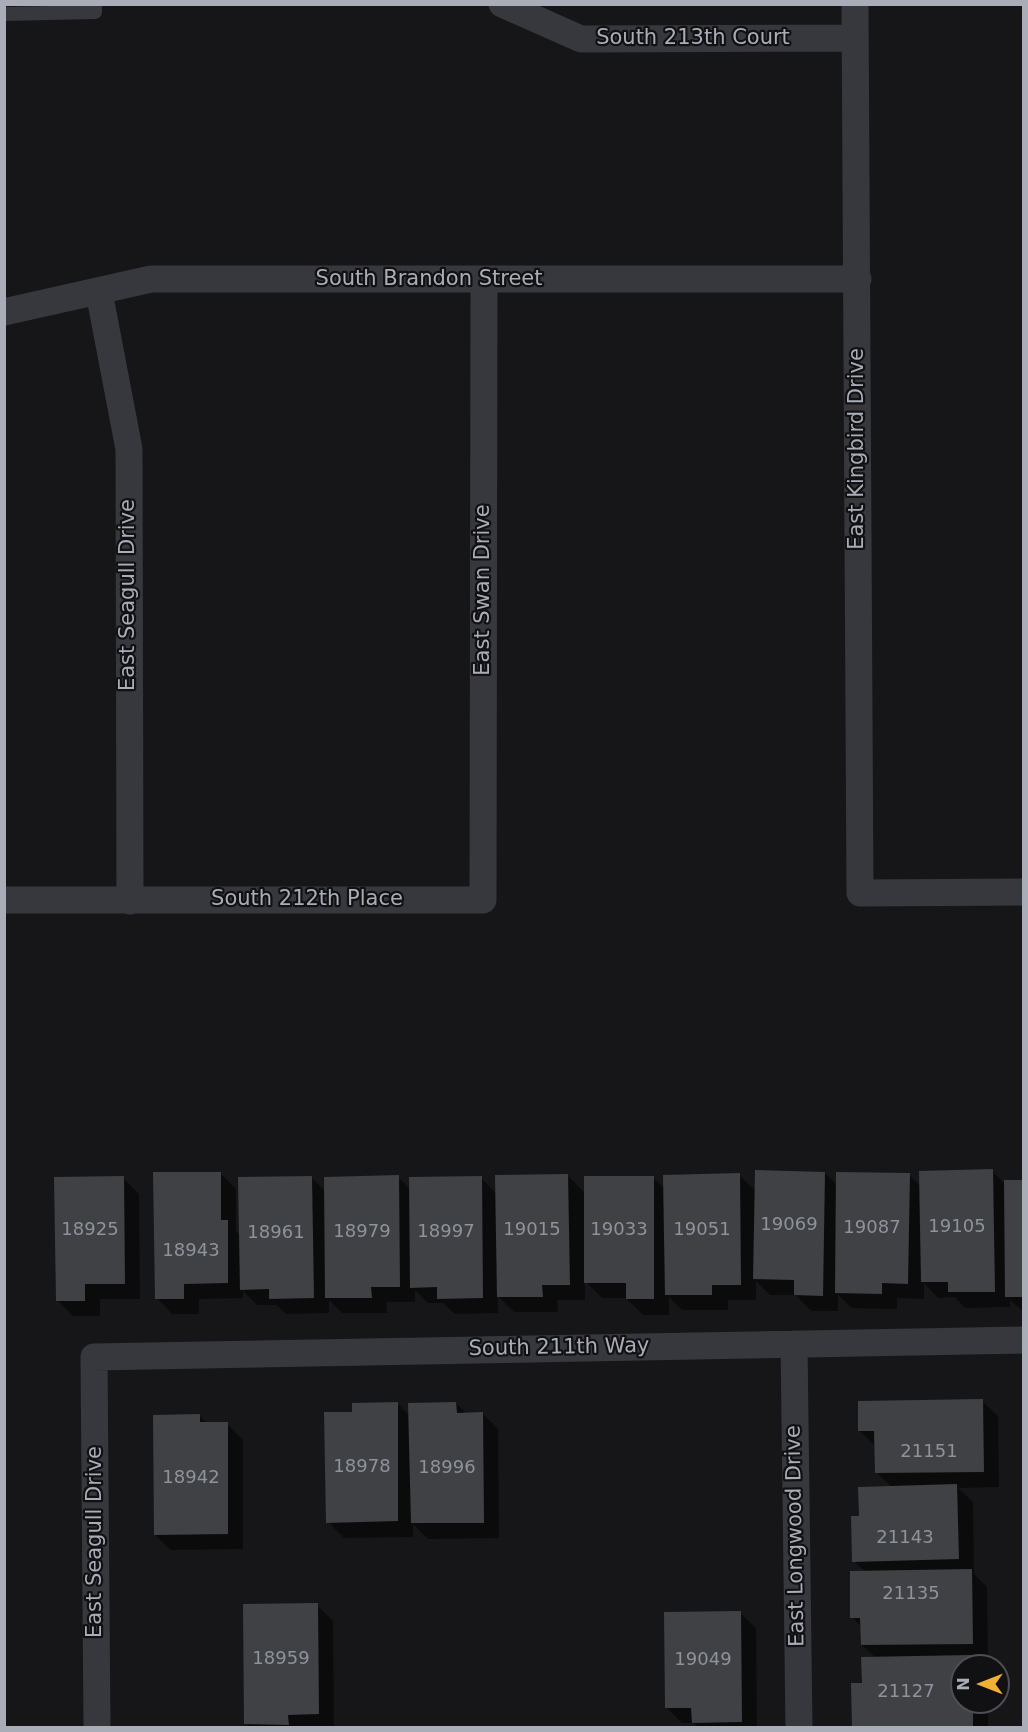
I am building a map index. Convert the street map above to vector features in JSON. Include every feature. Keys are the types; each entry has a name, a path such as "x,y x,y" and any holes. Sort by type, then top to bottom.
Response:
{"street":[{"name":"South 213th Court","path":"502,4 581,39 855,38"},
{"name":"East Kingbird Drive","path":"855,4 860,893 1023,892"},
{"name":"South Brandon Street","path":"4,312 152,279 484,281 858,279"},
{"name":"East Swan Drive","path":"483,900 484,281"},
{"name":"East Seagull Drive","path":"99,292 129,449 130,901"},
{"name":"South 212th Place","path":"4,900 483,900"},
{"name":"South 211th Way","path":"94,1357 1023,1340"},
{"name":"East Longwood Drive","path":"794,1344 799,1728"},
{"name":"East Seagull Drive","path":"94,1357 97,1728"}],"lane":[{"path":"4,14 95,12 95,4"}],"building":[{"path":"993,1169 995,1292 948,1292 948,1282 921,1282 919,1171"},
{"path":"755,1170 825,1172 823,1296 794,1295 794,1280 753,1279"},
{"path":"153,1172 221,1172 221,1220 228,1220 228,1283 184,1284 184,1299 155,1299"},
{"path":"836,1172 910,1173 908,1284 882,1283 882,1294 835,1293"},
{"path":"740,1173 741,1285 712,1285 712,1295 665,1295 663,1175"},
{"path":"568,1174 570,1285 542,1285 543,1297 497,1297 495,1175"},
{"path":"399,1175 400,1287 371,1287 372,1298 325,1298 324,1177"},
{"path":"124,1176 125,1284 85,1284 85,1301 56,1301 54,1177"},
{"path":"312,1176 314,1298 269,1299 269,1289 240,1290 238,1177"},
{"path":"482,1176 483,1298 437,1299 437,1287 410,1288 409,1177"},
{"path":"584,1176 654,1176 654,1299 626,1299 626,1283 584,1283"},
{"path":"1004,1180 1024,1180 1024,1297 1005,1297"},
{"path":"983,1399 984,1472 875,1473 874,1431 858,1431 858,1401"},
{"path":"398,1402 398,1521 326,1523 324,1412 352,1412 352,1403"},
{"path":"456,1402 457,1413 483,1412 484,1523 411,1523 408,1403"},
{"path":"200,1414 200,1422 228,1422 228,1534 154,1535 153,1415"},
{"path":"957,1484 959,1559 852,1562 851,1516 859,1516 858,1487"},
{"path":"972,1569 973,1644 861,1645 860,1618 850,1618 850,1571"},
{"path":"318,1603 319,1714 288,1715 289,1725 244,1724 243,1604"},
{"path":"741,1611 742,1722 692,1723 691,1708 665,1708 664,1612"},
{"path":"950,1655 950,1714 973,1714 973,1728 852,1728 851,1683 862,1683 861,1657"}]}
